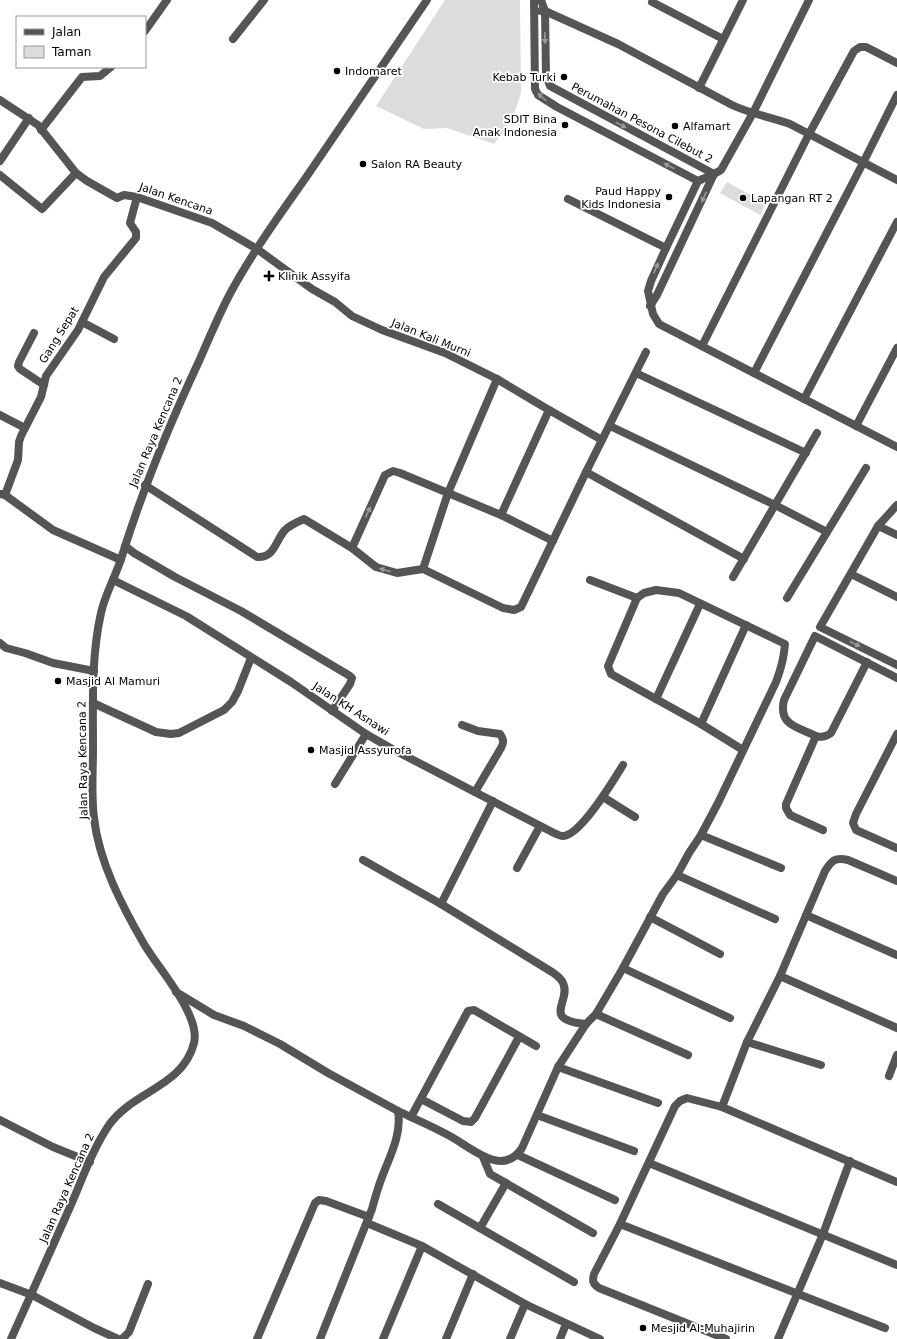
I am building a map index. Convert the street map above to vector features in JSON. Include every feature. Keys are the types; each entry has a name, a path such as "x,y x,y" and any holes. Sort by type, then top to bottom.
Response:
{"street":[{"path":"146,30 167,0"},
{"path":"233,39 264,0"},
{"name":"Jalan Raya Kencana 2","path":"11,1339 103,1135 119,1113 131,1103 166,1083 185,1065 194,1045 194,1026 187,1010 144,945 111,880 99,845 93,813 92,704 96,642 101,609 114,580 145,485 183,395 231,292 258,249 426,0"},
{"path":"534,0 535,89 538,95 556,108 698,181"},
{"name":"Perumahan Pesona Cilebut 2","path":"541,0 545,12 546,76 550,86 714,174 657,295 650,306"},
{"path":"699,88 743,0"},
{"path":"809,0 753,113 721,170 698,181 651,281 648,291 650,306 659,324 897,447"},
{"path":"652,2 723,40"},
{"path":"535,11 545,12 618,44 732,105 775,119 809,134 897,180"},
{"path":"702,346 809,134 854,51 860,47 866,47 897,63"},
{"path":"41,130 82,77 100,76 110,68"},
{"path":"754,373 863,163 897,94"},
{"name":"Jalan Kencana","path":"0,100 38,125 76,173 87,181 117,198 124,195 137,196 202,218 258,249"},
{"path":"596,128 603,115"},
{"path":"0,161 29,118"},
{"path":"0,174 42,209 76,173"},
{"name":"Gang Sepat","path":"2,494 18,460 19,442 41,397 46,376 82,322 104,278 136,238 136,232 130,223 137,196"},
{"path":"568,199 666,248"},
{"path":"804,399 897,222"},
{"name":"Jalan Kali Murni","path":"258,249 312,289 335,302 352,316 382,330 445,353 497,379 602,440"},
{"path":"82,322 114,339"},
{"path":"34,333 18,366 20,370 44,385"},
{"path":"856,426 897,348"},
{"path":"145,485 257,557 264,557 270,554 283,531 289,526 304,520 352,548 376,568 397,573 423,569 503,608 514,610 520,607 646,352"},
{"path":"636,373 806,453"},
{"path":"423,569 448,493 497,379"},
{"path":"501,515 549,410"},
{"path":"0,415 25,428"},
{"path":"610,426 776,505 827,532"},
{"path":"733,578 818,433"},
{"path":"787,598 866,468"},
{"path":"352,548 385,474 393,471 501,515 553,541"},
{"path":"586,472 744,559"},
{"path":"2,494 53,530 121,560"},
{"path":"897,505 878,526 820,627 897,665"},
{"path":"878,526 897,535"},
{"path":"125,546 134,553 175,577 242,611 350,676 352,680 332,711"},
{"path":"851,574 897,597"},
{"name":"Jalan KH Asnawi","path":"114,580 186,616 291,682 366,734 540,826 562,836 569,834 587,819 623,765"},
{"path":"590,580 637,598"},
{"path":"176,992 214,1015 244,1026 280,1044 328,1073 398,1111 449,1135 483,1157 502,1160 511,1159 518,1155 522,1148 558,1066 586,1024 596,1014 624,968 650,916 701,835 743,750 781,670 785,644 679,593 656,590 637,598 608,666 611,674 701,724 743,750"},
{"path":"656,699 700,604"},
{"path":"701,724 746,625"},
{"path":"867,662 831,733 826,737 820,738 789,724 782,714 784,700 815,636 867,662 897,678"},
{"path":"0,643 6,648 26,653 53,663 94,671"},
{"path":"92,704 156,732 171,734 179,733 224,710 232,702 251,658"},
{"path":"462,725 478,731 500,734 504,743 475,792"},
{"path":"336,784 366,734"},
{"path":"897,734 856,814 853,823 856,830 897,848"},
{"path":"816,736 786,804 786,808 790,815 824,830"},
{"path":"603,797 634,817"},
{"path":"441,904 493,801"},
{"path":"517,868 540,826"},
{"path":"701,835 780,868"},
{"path":"722,1107 747,1042 780,976 825,871 830,863 841,858 897,881"},
{"path":"363,860 441,904 552,972 563,983 564,991 560,1011 562,1016 571,1023 586,1024"},
{"path":"677,875 775,919"},
{"path":"806,915 897,954"},
{"path":"650,916 720,954"},
{"path":"624,968 730,1018"},
{"path":"780,976 897,1028"},
{"path":"411,1117 468,1011 474,1010 536,1046"},
{"path":"596,1014 688,1056"},
{"path":"421,1099 463,1121 470,1122 474,1118 519,1037"},
{"path":"747,1042 821,1066"},
{"path":"889,1076 897,1055"},
{"path":"558,1066 658,1103"},
{"path":"726,1339 599,1288 594,1284 593,1280 594,1274 620,1224 675,1106 680,1101 687,1098 722,1107 897,1182"},
{"path":"320,1339 368,1220 398,1130 398,1111"},
{"path":"537,1115 634,1151"},
{"path":"0,1120 54,1147 90,1162"},
{"path":"518,1155 615,1200"},
{"path":"483,1157 490,1174 593,1233"},
{"path":"778,1339 823,1234 850,1161"},
{"path":"649,1163 897,1265"},
{"path":"480,1228 506,1183"},
{"path":"257,1339 314,1202 319,1200 326,1201 422,1246 525,1304 600,1339"},
{"path":"438,1204 574,1282"},
{"path":"620,1224 885,1328"},
{"path":"384,1339 422,1246"},
{"path":"446,1339 472,1274"},
{"path":"0,1284 32,1295 118,1339"},
{"path":"122,1339 130,1332 148,1284"},
{"path":"510,1339 525,1304"},
{"path":"560,1339 566,1324"}],"green space":[{"path":"445,0 520,0 521,93 513,117 494,144 447,128 424,129 376,106"},
{"name":"Lapangan RT 2","path":"727,182 766,204 760,215 720,193"}],"place":[{"name":"Indomaret","path":"337,71"},
{"name":"Kebab Turki","path":"564,77"},
{"name":"SDIT Bina Anak Indonesia","path":"565,125"},
{"name":"Alfamart","path":"675,126"},
{"name":"Salon RA Beauty","path":"363,164"},
{"name":"Paud Happy Kids Indonesia","path":"669,197"},
{"name":"Lapangan RT 2","path":"743,198"},
{"name":"Klinik Assyifa","path":"269,276"},
{"name":"Masjid Al Mamuri","path":"58,681"},
{"name":"Masjid Assyurofa","path":"311,750"},
{"name":"Mesjid Al-Muhajirin","path":"643,1328"}]}
